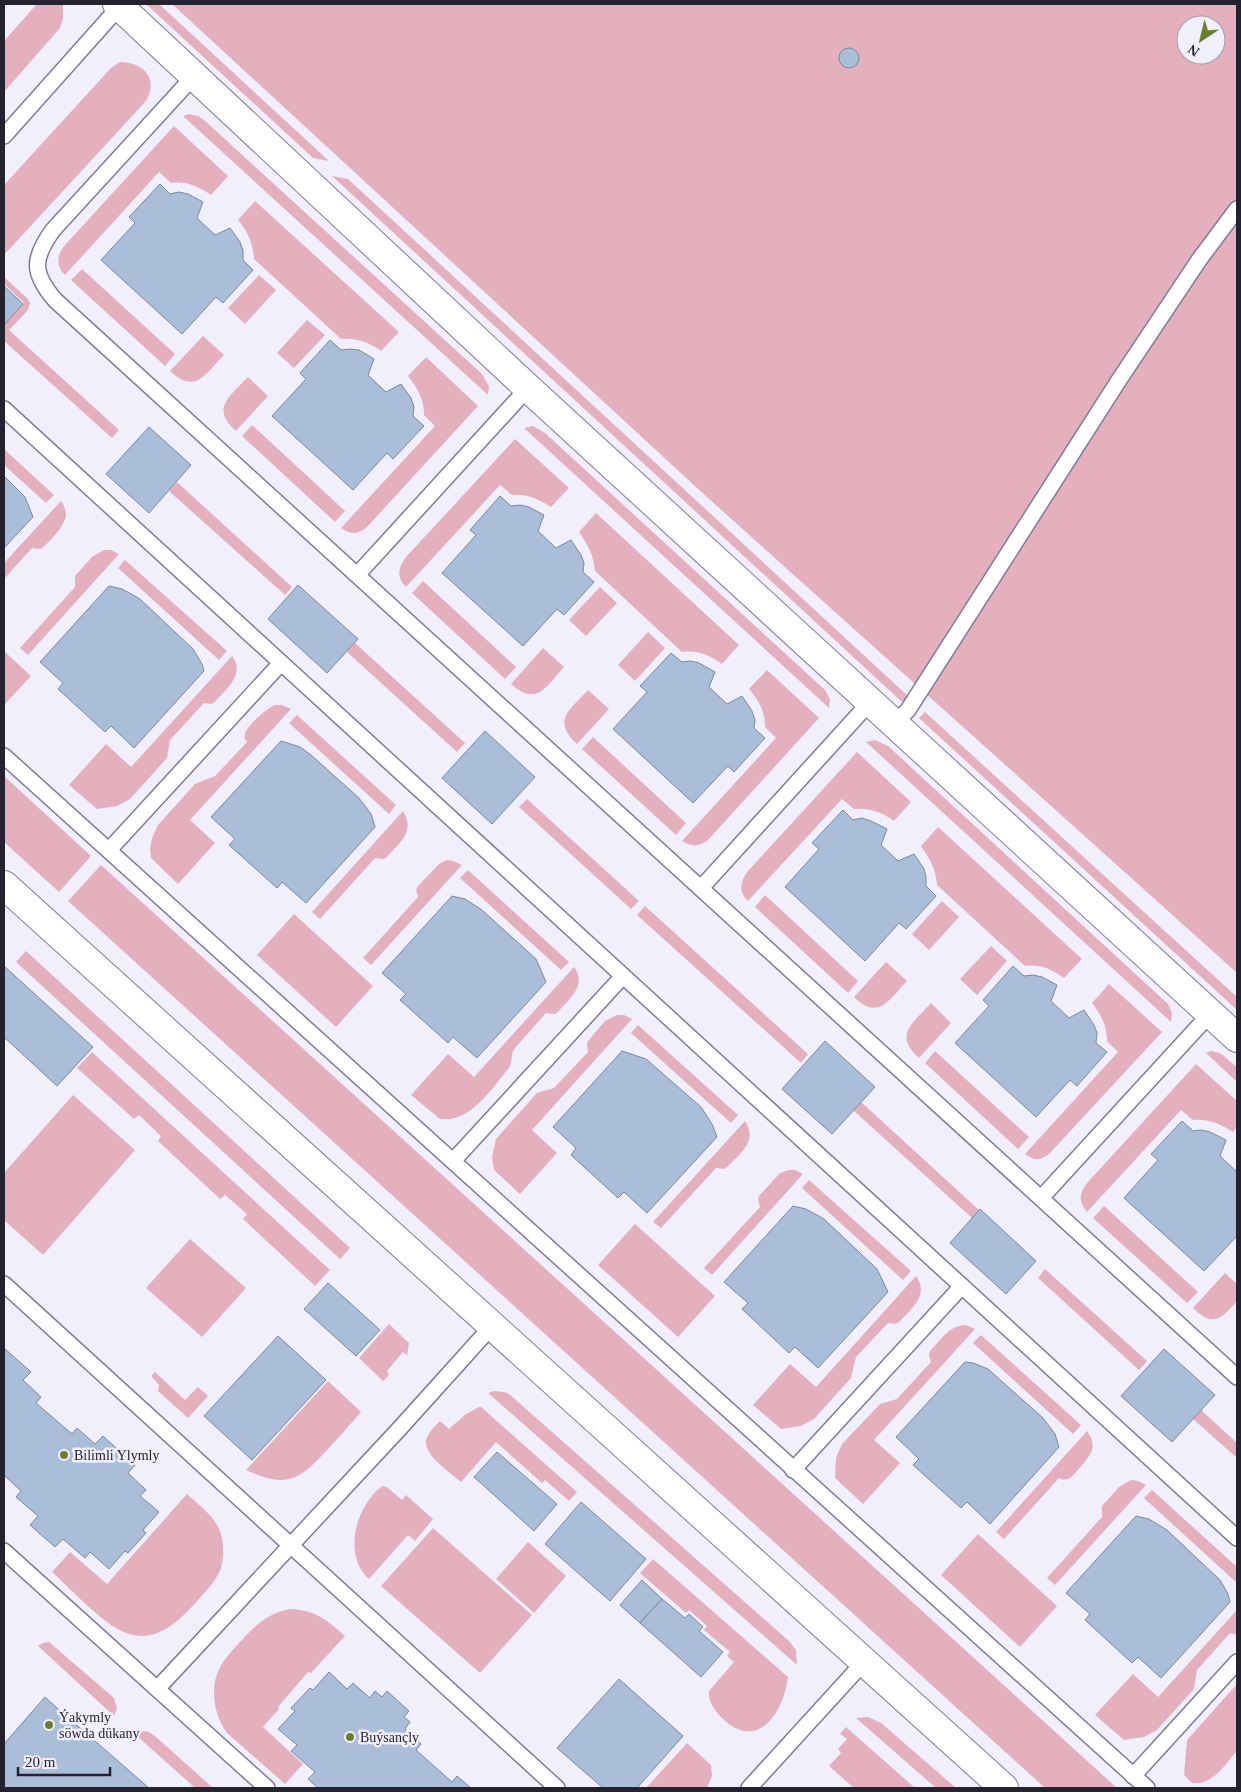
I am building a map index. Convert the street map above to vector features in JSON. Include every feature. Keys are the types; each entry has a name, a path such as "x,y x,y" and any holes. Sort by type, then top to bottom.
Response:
{"street":[{"path":"119,5 528,388 1237,1038"},
{"path":"4,885 1004,1788"}],"lane":[{"path":"4,136 119,5"},
{"path":"194,76 44,242 37,265 39,278 45,289 1237,1377"},
{"path":"895,723 908,710 1130,364 1199,260 1237,209"},
{"path":"357,575 528,388"},
{"path":"4,409 1237,1538"},
{"path":"109,850 281,663"},
{"path":"701,888 871,701"},
{"path":"4,756 1147,1788"},
{"path":"453,1161 623,976"},
{"path":"1041,1198 1210,1014"},
{"path":"4,1284 557,1788"},
{"path":"793,1470 962,1286"},
{"path":"157,1689 492,1326"},
{"path":"4,1551 267,1788"},
{"path":"749,1788 864,1662"},
{"path":"1133,1776 1237,1662"}],"shaded area":[{"path":"37,4 63,4 63,19 60,28 4,92 4,41"},
{"path":"146,4 159,4 329,161 313,158"},
{"path":"172,4 1237,4 1237,973 708,498"},
{"path":"120,62 142,68 150,79 150,93 146,101 4,255 4,185 111,68"},
{"path":"189,114 204,120 482,374 489,386 488,395 183,116"},
{"path":"174,126 228,176 211,195 192,185 171,183 159,172 65,275 58,264 58,260 60,252 65,245"},
{"path":"332,176 348,179 908,696 902,702"},
{"path":"255,201 399,332 381,351 362,341 341,339 254,259 249,238 238,220"},
{"path":"82,269 175,354 165,366 71,280"},
{"path":"259,275 276,290 245,324 228,308"},
{"path":"4,277 30,303 28,310 9,330 119,430 112,438 4,341 4,325 24,303 4,284"},
{"path":"307,320 325,335 294,368 277,353"},
{"path":"203,336 224,355 200,379 187,381 179,378 170,371"},
{"path":"426,357 478,406 367,527 361,532 348,532 341,528 435,426 424,415 420,394 408,376"},
{"path":"248,377 268,396 236,431 224,416 224,409 229,397"},
{"path":"252,425 345,511 335,522 242,436"},
{"path":"533,426 545,433 825,690 830,699 829,708 524,428"},
{"path":"515,439 569,488 551,507 523,495 512,495 500,485 406,587 399,576 399,572 406,557"},
{"path":"4,449 54,495 46,503 4,465"},
{"path":"177,482 292,587 285,595 169,491"},
{"path":"61,501 66,515 57,532 42,548 32,548 4,579 4,563"},
{"path":"596,513 739,645 722,664 703,654 682,652 595,571 590,551 579,532"},
{"path":"104,550 111,550 119,554 28,655 20,648 75,587 75,576 92,557"},
{"path":"125,560 227,651 219,660 118,568"},
{"path":"423,581 516,667 505,679 412,593"},
{"path":"600,587 617,603 586,636 569,620"},
{"path":"648,632 665,648 635,681 618,665"},
{"path":"355,643 465,743 457,752 347,652"},
{"path":"543,648 564,667 541,692 528,694 520,691 511,684"},
{"path":"4,651 31,676 4,705"},
{"path":"232,656 237,669 233,681 215,702 211,704 204,703 170,740 167,758 130,799 117,806 97,809 69,785 106,744 131,767"},
{"path":"767,670 819,718 708,840 698,845 686,843 682,841 776,738 765,727 761,706 749,689"},
{"path":"588,690 609,709 577,744 569,736 564,722 570,710"},
{"path":"275,705 282,705 291,709 190,820 215,843 178,884 151,858 152,838 158,825 195,784 215,776 247,742 245,735 249,726"},
{"path":"925,712 1237,997 1237,1010 919,718"},
{"path":"297,715 396,805 389,814 289,723"},
{"path":"593,737 686,823 676,835 582,749"},
{"path":"875,740 888,746 1168,1004 1172,1013 1171,1022 866,742"},
{"path":"857,752 911,802 894,821 875,811 854,809 842,799 748,901 741,890 741,886 748,871"},
{"path":"4,776 91,856 59,892 4,842"},
{"path":"527,799 639,901 631,909 519,807"},
{"path":"403,811 408,825 401,842 386,858 375,858 320,919 312,912"},
{"path":"938,827 1082,959 1064,978 1046,968 1025,966 937,885 932,865 921,846"},
{"path":"447,860 462,865 371,965 363,958 418,897 416,890 418,886 439,864"},
{"path":"101,865 1117,1788 1045,1788 68,901"},
{"path":"468,870 569,962 561,970 460,878"},
{"path":"765,895 858,981 848,993 755,907"},
{"path":"942,901 959,917 929,950 912,934"},
{"path":"645,906 808,1054 801,1063 637,915"},
{"path":"294,914 373,986 336,1027 257,955"},
{"path":"991,946 1007,961 977,995 960,979"},
{"path":"26,951 350,1248 340,1259 16,962"},
{"path":"886,962 907,981 883,1005 870,1007 862,1004 854,997"},
{"path":"574,967 579,980 575,992 557,1013 546,1013 515,1048 509,1068 471,1110 451,1119 440,1119 411,1095 448,1054 474,1077"},
{"path":"1109,984 1162,1032 1050,1153 1041,1159 1031,1158 1025,1154 1118,1052 1107,1041 1103,1020 1092,1003"},
{"path":"931,1003 951,1023 919,1058 907,1043 908,1029"},
{"path":"617,1015 624,1015 632,1019 532,1130 557,1153 520,1194 494,1170 492,1157 496,1139 537,1093 554,1088 588,1052 588,1041 605,1021"},
{"path":"638,1025 738,1115 731,1123 631,1033"},
{"path":"935,1051 1029,1137 1018,1149 925,1063"},
{"path":"1211,1051 1220,1053 1237,1067 1237,1082 1206,1053"},
{"path":"92,1052 330,1270 315,1286 243,1219 247,1214 225,1195 220,1199 158,1141 161,1136 139,1115 134,1119 77,1068"},
{"path":"1196,1064 1237,1101 1237,1127 1233,1132 1204,1120 1193,1120 1181,1110 1087,1212 1081,1201 1081,1193 1085,1186"},
{"path":"73,1095 135,1150 43,1255 4,1220 4,1173"},
{"path":"861,1102 979,1210 972,1218 854,1111"},
{"path":"745,1121 750,1135 749,1141 742,1152 724,1169 716,1168 661,1228 653,1222"},
{"path":"795,1170 803,1174 712,1275 704,1268 760,1207 759,1196 780,1173"},
{"path":"809,1180 911,1271 903,1280 802,1188"},
{"path":"1104,1206 1198,1292 1187,1303 1093,1218"},
{"path":"635,1224 715,1296 678,1337 598,1265"},
{"path":"190,1239 246,1288 202,1337 146,1288"},
{"path":"1045,1269 1147,1361 1139,1370 1038,1278"},
{"path":"1225,1273 1237,1284 1237,1301 1216,1319 1206,1318 1193,1308"},
{"path":"916,1276 921,1289 920,1295 913,1307 899,1322 895,1324 888,1323 856,1357 851,1378 814,1419 801,1426 781,1429 753,1405 790,1364 816,1387"},
{"path":"389,1324 409,1343 407,1355 403,1352 387,1371 389,1375 383,1381 359,1358"},
{"path":"966,1325 975,1329 874,1440 900,1463 863,1504 835,1478 836,1458 842,1444 880,1404 897,1399 931,1362 930,1351 946,1334 954,1328"},
{"path":"981,1335 1081,1425 1073,1434 973,1343"},
{"path":"155,1372 185,1400 198,1387 208,1396 188,1418 158,1391 159,1385 151,1376"},
{"path":"328,1381 361,1412 331,1445 309,1468 300,1475 291,1478 282,1480 272,1479 246,1470"},
{"path":"494,1391 509,1394 789,1641 796,1650 797,1665 488,1393"},
{"path":"479,1407 577,1492 569,1501 545,1480 542,1483 496,1442 461,1482 433,1458 426,1446 426,1440 434,1427 440,1421 449,1429 466,1414"},
{"path":"1201,1410 1237,1443 1237,1458 1193,1419"},
{"path":"1087,1431 1092,1440 1093,1447 1086,1461 1070,1478 1064,1480 1059,1478 1004,1539 996,1532"},
{"path":"1131,1480 1146,1485 1055,1585 1047,1578 1102,1517 1102,1506 1119,1487"},
{"path":"382,1486 387,1487 402,1500 406,1495 433,1519 415,1541 408,1535 369,1579 361,1569 356,1557 354,1544 359,1518 365,1506"},
{"path":"1152,1490 1237,1567 1237,1583 1144,1498"},
{"path":"187,1494 207,1512 219,1528 223,1542 223,1560 219,1572 208,1588 185,1614 160,1632 140,1636 120,1630 99,1616 52,1572 70,1552 107,1584"},
{"path":"433,1528 532,1615 480,1673 381,1586"},
{"path":"978,1534 1057,1606 1020,1647 941,1575"},
{"path":"528,1542 566,1576 534,1613 496,1579"},
{"path":"653,1559 788,1677 780,1705 765,1725 755,1730 744,1731 732,1726 715,1710 710,1701 709,1691 734,1662 727,1656 730,1652 704,1630 707,1626 689,1610 686,1613 640,1573"},
{"path":"289,1609 306,1611 320,1616 345,1636 311,1673 308,1672 263,1727 303,1764 285,1784 227,1733 216,1710 214,1692 220,1667 239,1643 267,1618"},
{"path":"1237,1610 1237,1635 1230,1633 1197,1670 1194,1689 1157,1730 1144,1737 1124,1740 1095,1715 1133,1674 1158,1697"},
{"path":"49,1642 114,1698 117,1708 114,1716 38,1646"},
{"path":"1237,1684 1237,1751 1212,1778 1199,1783 1192,1783 1184,1775 1187,1740"},
{"path":"868,1717 881,1723 956,1788 936,1788 856,1718"},
{"path":"846,1727 915,1788 854,1788 829,1766 841,1753 838,1749 847,1739 840,1734"},
{"path":"143,1731 149,1732 156,1737 213,1788 195,1788 136,1735"},
{"path":"687,1743 711,1765 712,1776 707,1788 646,1788"}],"building":[{"path":"849,48 856,51 859,58 856,65 849,68 842,65 839,58 842,51"},
{"path":"160,184 170,194 179,192 188,194 203,202 197,218 215,235 230,228 240,242 243,260 253,270 223,303 216,297 182,334 101,260 135,223 129,217"},
{"path":"4,286 23,304 4,325"},
{"path":"330,340 341,350 359,350 374,359 368,375 386,392 401,384 411,398 414,407 413,416 424,426 393,459 387,453 353,490 272,416 306,379 300,373"},
{"path":"149,427 191,465 149,513 106,474"},
{"path":"4,476 25,497 33,517 4,548"},
{"path":"500,496 511,506 529,507 544,515 538,531 556,548 571,540 584,563 583,572 594,582 564,615 557,609 523,646 442,573 476,535 470,530"},
{"path":"298,585 358,639 327,673 268,619"},
{"path":"109,586 122,589 140,599 193,649 204,671 134,748 111,726 105,732 58,689 63,683 40,662"},
{"path":"671,653 682,662 699,663 715,672 709,687 727,704 742,696 752,711 755,720 754,728 765,738 734,772 728,766 693,803 613,729 647,692 640,686"},
{"path":"485,731 535,777 492,824 442,778"},
{"path":"281,741 300,747 311,755 359,798 371,814 375,827 306,903 282,882 277,888 229,845 235,839 211,817"},
{"path":"843,810 853,820 862,818 887,829 881,845 898,861 914,854 924,869 926,886 936,896 906,929 899,923 865,961 785,887 819,849 812,843"},
{"path":"452,896 465,899 482,910 536,959 546,982 477,1058 453,1037 448,1043 400,1000 406,994 382,973"},
{"path":"4,966 93,1047 57,1086 4,1037"},
{"path":"1013,966 1024,976 1042,977 1057,985 1051,1001 1069,1018 1084,1010 1097,1033 1096,1043 1107,1052 1077,1086 1070,1080 1036,1117 955,1043 989,1006 983,1000"},
{"path":"825,1041 875,1087 832,1134 782,1089"},
{"path":"622,1051 646,1059 701,1107 712,1124 717,1137 647,1213 624,1192 618,1198 571,1155 576,1148 553,1127"},
{"path":"1182,1121 1193,1131 1210,1132 1226,1140 1220,1156 1237,1172 1237,1236 1204,1271 1124,1198 1158,1160 1151,1154"},
{"path":"793,1206 806,1209 824,1219 877,1269 888,1292 818,1368 795,1347 789,1353 742,1309 748,1303 724,1282"},
{"path":"980,1209 1036,1261 1006,1294 950,1243"},
{"path":"328,1283 380,1330 356,1356 304,1309"},
{"path":"278,1336 326,1380 252,1460 204,1416"},
{"name":"Bilimli Ylymly","path":"4,1348 31,1372 23,1380 41,1397 36,1403 72,1434 77,1428 95,1444 103,1436 135,1465 128,1473 146,1490 140,1496 159,1512 143,1530 146,1533 128,1553 125,1551 109,1569 90,1552 85,1558 63,1539 55,1547 30,1525 38,1516 16,1497 21,1491 4,1475"},
{"path":"1164,1349 1215,1395 1172,1442 1121,1396"},
{"path":"965,1362 988,1369 1043,1418 1055,1434 1059,1447 990,1524 967,1502 961,1508 913,1465 919,1459 896,1437"},
{"path":"497,1452 557,1504 534,1531 474,1477"},
{"path":"581,1502 646,1559 610,1601 545,1544"},
{"path":"1136,1516 1149,1519 1167,1530 1220,1580 1230,1602 1161,1678 1138,1657 1132,1663 1085,1620 1090,1614 1066,1593"},
{"path":"642,1580 662,1599 640,1623 620,1605"},
{"path":"662,1599 685,1618 689,1614 703,1627 699,1631 723,1652 701,1677 640,1623"},
{"name":"Buýsançly","path":"329,1672 347,1689 353,1683 370,1698 375,1691 382,1697 387,1691 409,1711 404,1717 410,1722 405,1729 421,1744 416,1750 452,1782 457,1776 471,1788 318,1788 308,1779 315,1772 291,1751 297,1745 278,1729 295,1711 291,1708 310,1688 313,1690"},
{"path":"619,1679 683,1736 637,1788 603,1788 557,1748"},
{"name":"Ýakymly söwda dükany","path":"45,1697 149,1788 4,1788 4,1744"}],"place":[{"name":"Bilimli Ylymly","path":"64,1455"},
{"name":"Ýakymly söwda dükany","path":"49,1725"},
{"name":"Buýsançly","path":"350,1737"}]}
